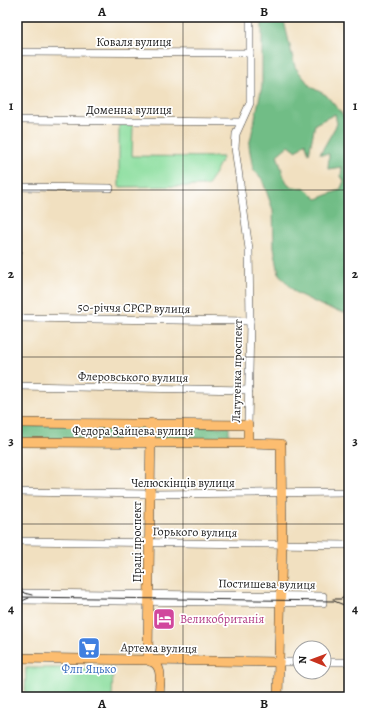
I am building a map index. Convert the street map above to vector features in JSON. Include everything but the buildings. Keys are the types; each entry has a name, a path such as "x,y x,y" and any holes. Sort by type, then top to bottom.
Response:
{"main road":[{"name":"Федора Зайцева вулиця","path":"17,423 248,425"},
{"name":"Праці проспект","path":"150,661 148,654 151,423"},
{"name":"Лагутенка проспект","path":"248,425 248,443"},
{"name":"Федора Зайцева вулиця","path":"17,442 248,443"},
{"path":"248,443 281,444 282,544 278,697"},
{"name":"Артема вулиця","path":"17,658 279,662"},
{"path":"150,661 156,663 160,671 159,697"}],"street":[{"name":"Лагутенка проспект","path":"248,425 250,321 249,249 235,148 236,134 250,103 250,17"},
{"name":"Коваля вулиця","path":"17,52 250,53"},
{"name":"Доменна вулиця","path":"17,120 241,122"},
{"path":"17,187 110,188"},
{"name":"50-річчя СРСР вулиця","path":"17,318 250,321"},
{"name":"Флеровського вулиця","path":"17,386 249,390"},
{"path":"17,472 17,524"},
{"name":"Челюскінців вулиця","path":"17,492 150,494 349,492"},
{"name":"Горького вулиця","path":"17,541 349,545"},
{"name":"Постишева вулиця","path":"17,593 280,599 323,603 323,596 280,599"},
{"name":"Постишева вулиця","path":"17,600 149,597"},
{"path":"17,658 18,697"},
{"name":"Артема вулиця","path":"279,662 292,662"},
{"path":"332,662 349,662"}],"green space":[{"path":"262,17 283,17 295,67 311,87 326,95 343,115 349,128 349,311 345,313 325,307 296,293 279,274 274,247 273,210 262,179 253,169 249,146 262,86","holes":["335,114 337,124 320,154 329,154 328,169 342,167 341,176 344,181 340,190 317,199 306,189 289,186 284,177 277,155 289,145 297,151 305,142 309,154 315,124"]},
{"path":"119,124 133,125 132,156 223,157 208,186 119,187"},
{"path":"21,425 147,425 147,440 21,439"},
{"path":"154,426 229,427 229,440 154,440"},
{"path":"26,668 113,668 112,697 25,697"}],"tram line":[{"path":"17,252 22,252"},
{"path":"17,532 18,586 24,593 32,595"},
{"path":"333,599 341,599 349,594"},
{"path":"17,597 334,601 349,607"},
{"path":"17,607 22,601 29,598"}],"place":[{"name":"Великобританія","path":"164,619"},
{"name":"Флп Яцько","path":"89,648"}]}
